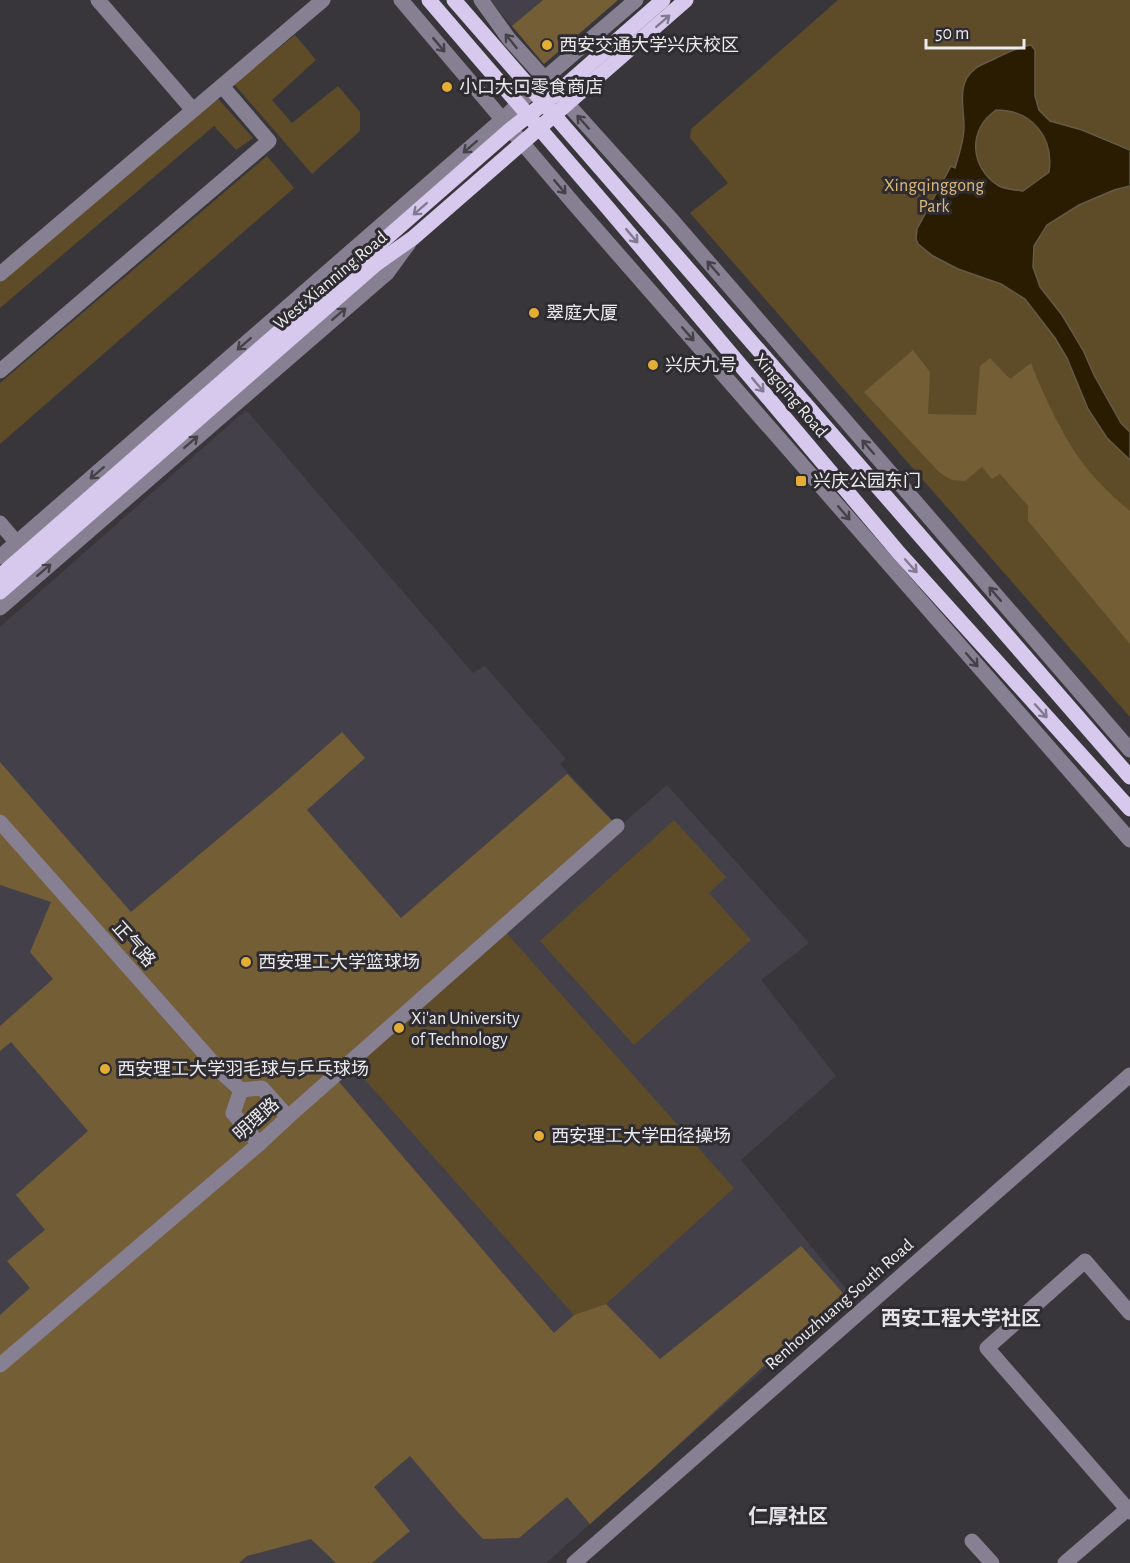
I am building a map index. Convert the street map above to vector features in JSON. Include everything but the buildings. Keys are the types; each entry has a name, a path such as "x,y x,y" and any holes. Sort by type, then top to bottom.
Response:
{"main road":[{"name":"Xingqing Road","path":"429,0 899,552 1130,809"},
{"name":"Xingqing Road","path":"454,0 539,85 550,109 1130,777"},
{"name":"West Xianning Road","path":"0,592 376,264 413,238 539,128 550,109 663,0"},
{"name":"West Xianning Road","path":"562,98 686,0"},
{"name":"West Xianning Road","path":"0,576 523,110 550,109"}],"street":[{"path":"98,0 193,110"},
{"path":"2,269 323,0"},
{"path":"401,0 583,214 1130,840"},
{"path":"481,0 539,85 562,98 680,229 1130,750"},
{"path":"523,110 539,85 636,0"},
{"path":"0,371 269,141 222,86"},
{"path":"0,557 507,124"},
{"path":"0,608 387,273 413,238"},
{"path":"0,523 17,543"},
{"name":"正气路","path":"0,822 222,1073 241,1090"},
{"name":"明理路","path":"0,1365 259,1144 616,826"},
{"name":"Renhouzhuang South Road","path":"574,1563 1130,1076"},
{"path":"259,1144 233,1113 241,1090 262,1088 288,1116"},
{"path":"1065,1563 1129,1510 987,1348 1085,1262 1130,1313"},
{"path":"972,1540 992,1563"}],"shaded area":[{"name":"西安交通大学兴庆校区","path":"490,0 618,0 544,64"},
{"name":"西安交通大学兴庆校区","path":"543,0 618,0 544,64 512,26"},
{"path":"1031,45 1035,50 1035,96 1039,110 1050,121 1082,130 1130,150 1130,186 1114,190 1079,205 1047,225 1034,246 1033,267 1040,287 1062,315 1121,423 1130,432 1130,460 1107,438 1088,409 1067,358 1055,338 1025,299 1001,284 958,269 933,256 918,244 916,239 917,229 951,166 955,168 964,132 962,96 965,81 979,66","holes":["996,110 1009,111 1030,120 1038,128 1044,137 1050,159 1049,172 1023,191 1001,187 989,178 982,169 976,149 980,128 987,118"]},
{"path":"913,350 930,372 928,414 976,415 980,366 990,358 1010,379 1031,363 1051,408 1076,454 1100,483 1130,511 1130,644 1028,521 1028,506 1000,474 992,479 982,467 965,481 952,480 940,473 864,392"},
{"name":"Xi'an University of Technology","path":"246,410 473,673 485,666 566,759 560,764 619,827 667,785 809,943 761,980 836,1076 741,1160 850,1294 546,1563 0,1563 0,627"},
{"path":"342,732 365,758 307,810 401,918 567,774 617,826 334,1076 554,1333 574,1315 606,1304 660,1359 801,1246 843,1293 590,1524 567,1497 519,1538 483,1539 410,1456 374,1487 410,1531 372,1563 336,1563 311,1539 247,1556 239,1563 0,1563 0,1315 30,1288 7,1261 45,1230 16,1195 88,1131 11,1042 0,1051 0,1026 53,979 30,952 51,902 0,885 0,762 131,912"}],"green space":[{"name":"Xingqinggong Park","path":"838,0 1130,0 1130,717 690,213 728,183 690,138 691,129"},
{"path":"295,35 316,60 272,100 292,123 338,86 360,112 360,131 312,174 234,84"},
{"path":"213,93 253,138 236,150 214,126 0,308 0,274"},
{"path":"267,156 294,188 0,444 0,383"},
{"path":"674,820 726,877 709,893 751,940 634,1045 540,941"},
{"path":"502,928 734,1188 606,1304 574,1315 350,1063"}],"place":[{"name":"西安交通大学兴庆校区","path":"547,45"},
{"name":"小口大口零食商店","path":"447,87"},
{"name":"翠庭大厦","path":"534,313"},
{"name":"兴庆九号","path":"653,365"},
{"name":"兴庆公园东门","path":"801,481"},
{"name":"西安理工大学篮球场","path":"246,962"},
{"name":"Xi'an University of Technology","path":"399,1028"},
{"name":"西安理工大学羽毛球与乒乓球场","path":"105,1069"},
{"name":"西安理工大学田径操场","path":"539,1136"}],"district":[{"name":"西安工程大学社区","path":"961,1318"},
{"name":"仁厚社区","path":"788,1516"}]}
